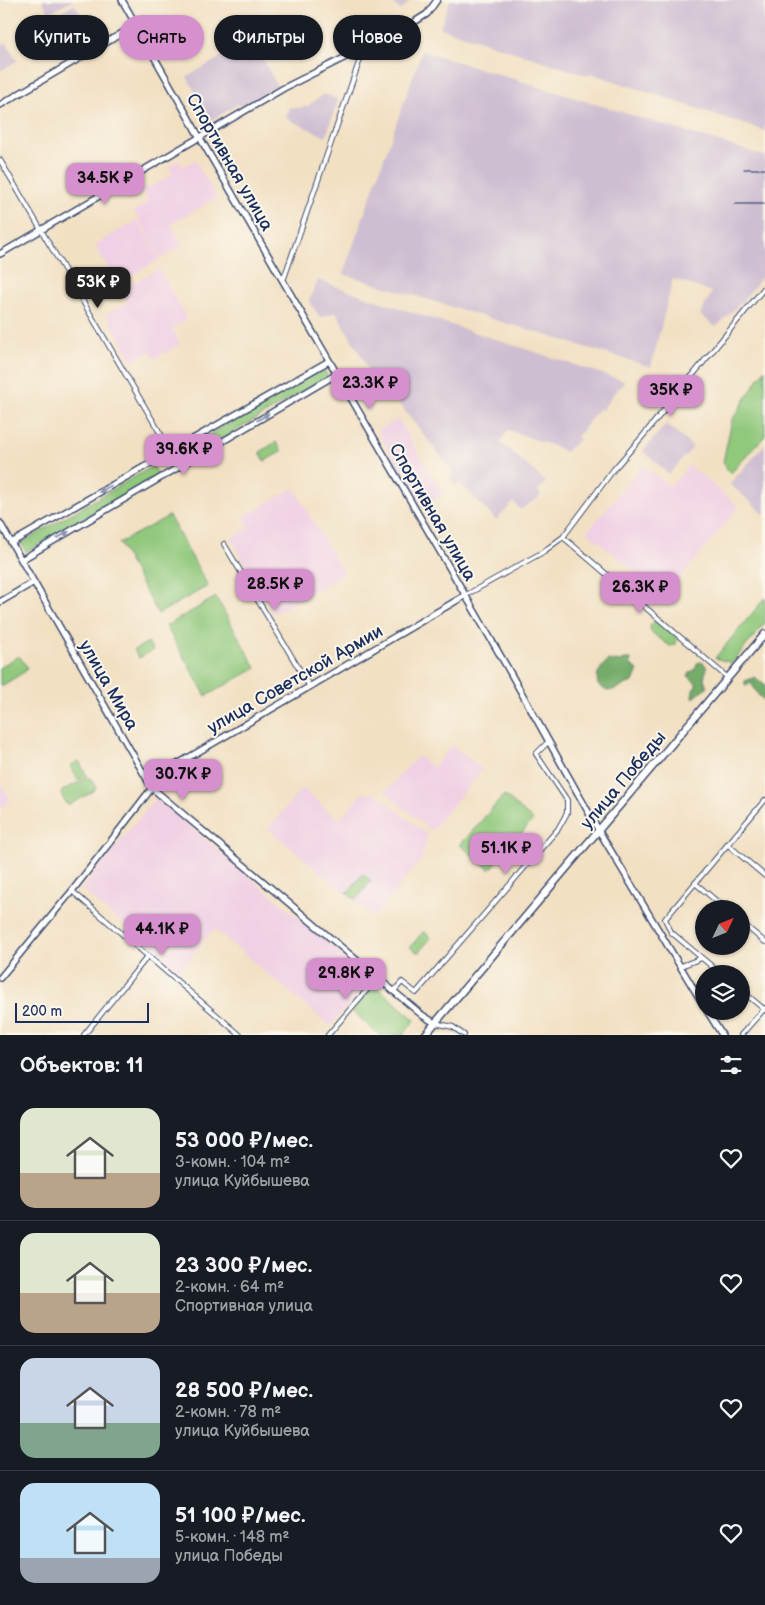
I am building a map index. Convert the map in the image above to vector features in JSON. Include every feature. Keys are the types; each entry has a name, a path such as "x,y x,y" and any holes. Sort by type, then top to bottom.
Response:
{"highway":[{"name":"улица Победы","path":"426,1035 765,634"}],"street":[{"name":"Спортивная улица","path":"122,0 130,15"},
{"path":"421,18 428,14 438,0"},
{"path":"0,105 119,35"},
{"name":"Спортивная улица","path":"156,60 466,595 599,831 695,990"},
{"path":"0,254 284,88 340,60"},
{"path":"283,281 360,60"},
{"path":"0,160 180,467"},
{"name":"улица Советской Армии","path":"0,978 72,891 164,772 543,552 563,537 614,469 765,286"},
{"path":"11,543 329,360"},
{"path":"21,560 337,374"},
{"name":"улица Мира","path":"0,523 152,788 422,1015 435,1023"},
{"path":"563,537 728,678"},
{"path":"224,544 310,687"},
{"path":"0,602 34,582"},
{"name":"улица Победы","path":"394,991 402,982 416,993 558,829 567,813 567,800 536,754 549,741"},
{"path":"710,965 670,932 665,919 727,844 763,805 765,800"},
{"path":"727,844 765,876"},
{"path":"695,883 715,900"},
{"path":"72,891 240,1035"},
{"path":"750,930 765,942"},
{"path":"662,937 670,932"},
{"path":"84,1035 148,956"},
{"path":"681,966 702,958"},
{"path":"328,1035 378,977"},
{"path":"741,1035 765,1009 750,997"},
{"path":"713,1020 722,1035"},
{"path":"435,1023 453,1027 464,1035"}],"shaded area":[{"path":"42,0 74,0 49,13"},
{"path":"388,0 411,0 401,10"},
{"path":"450,0 765,0 765,131 590,73 589,76 440,28"},
{"path":"75,4 81,15 55,15"},
{"path":"6,42 17,61 0,71 0,46"},
{"path":"422,51 765,156 765,273 742,302 716,327 700,315 712,292 673,279 651,367 343,274 419,60 421,60"},
{"path":"216,60 263,60 278,87 241,108 239,104 211,120 187,77"},
{"path":"324,94 338,99 326,137 286,118 289,107 308,106"},
{"path":"179,160 183,167 195,160 217,198 171,224 183,245 161,258 134,211 149,202 141,189 147,185 149,188 173,174 169,166"},
{"path":"137,220 160,259 117,284 95,245"},
{"path":"159,269 187,319 172,329 180,344 154,359 150,351 133,361 106,314 127,303 120,289"},
{"path":"318,280 624,381 623,385 615,392 602,410 599,408 577,437 579,440 565,452 559,448 508,430 500,442 546,482 538,490 541,496 520,510 514,502 496,520 460,483 456,486 450,478 454,473 397,401 379,382 372,380 363,359 336,312 320,318 309,301"},
{"path":"398,419 443,494 421,507 377,431"},
{"path":"666,424 693,447 669,474 643,451"},
{"path":"765,444 765,515 730,484"},
{"path":"643,465 670,487 689,465 739,507 665,596 587,532"},
{"path":"294,488 344,574 274,614 231,538 249,528 243,517"},
{"path":"452,745 483,769 431,831 385,792 418,756 433,768"},
{"path":"0,781 11,801 0,808"},
{"path":"302,788 339,820 362,794 377,794 428,835 422,859 374,917 268,829"},
{"path":"156,798 371,979 330,1026 214,929 179,971 81,889"}],"green space":[{"path":"323,368 328,377 196,454 191,445"},
{"path":"765,369 765,436 730,474 723,462 732,420"},
{"path":"276,442 282,451 265,461 260,452"},
{"path":"153,466 158,475 26,552 21,543"},
{"path":"169,516 208,586 158,614 119,543"},
{"path":"216,597 256,668 206,696 166,626"},
{"path":"765,598 765,623 732,663 715,658"},
{"path":"655,621 677,636 675,645 670,646 651,632 650,626"},
{"path":"148,642 153,650 139,658 134,650"},
{"path":"20,657 27,667 26,671 0,685 0,667"},
{"path":"625,659 631,659 630,664 638,670 633,682 607,691 598,685 598,674 608,660 621,662"},
{"path":"697,663 704,663 707,668 704,678 707,687 694,698 692,696 696,683 688,676"},
{"path":"755,677 765,684 765,701 759,696 751,683 746,686 745,684 745,681"},
{"path":"79,761 87,776 78,780 70,766"},
{"path":"90,778 96,787 94,791 69,805 66,804 61,794 62,791"},
{"path":"504,795 533,820 490,870 460,845"},
{"path":"363,874 371,881 356,900 347,893"},
{"path":"424,931 431,938 418,953 410,947"},
{"path":"375,985 415,1020 403,1035 379,1035 351,1010"}],"railway":[{"path":"744,169 765,169"},
{"path":"734,204 765,204"}]}
